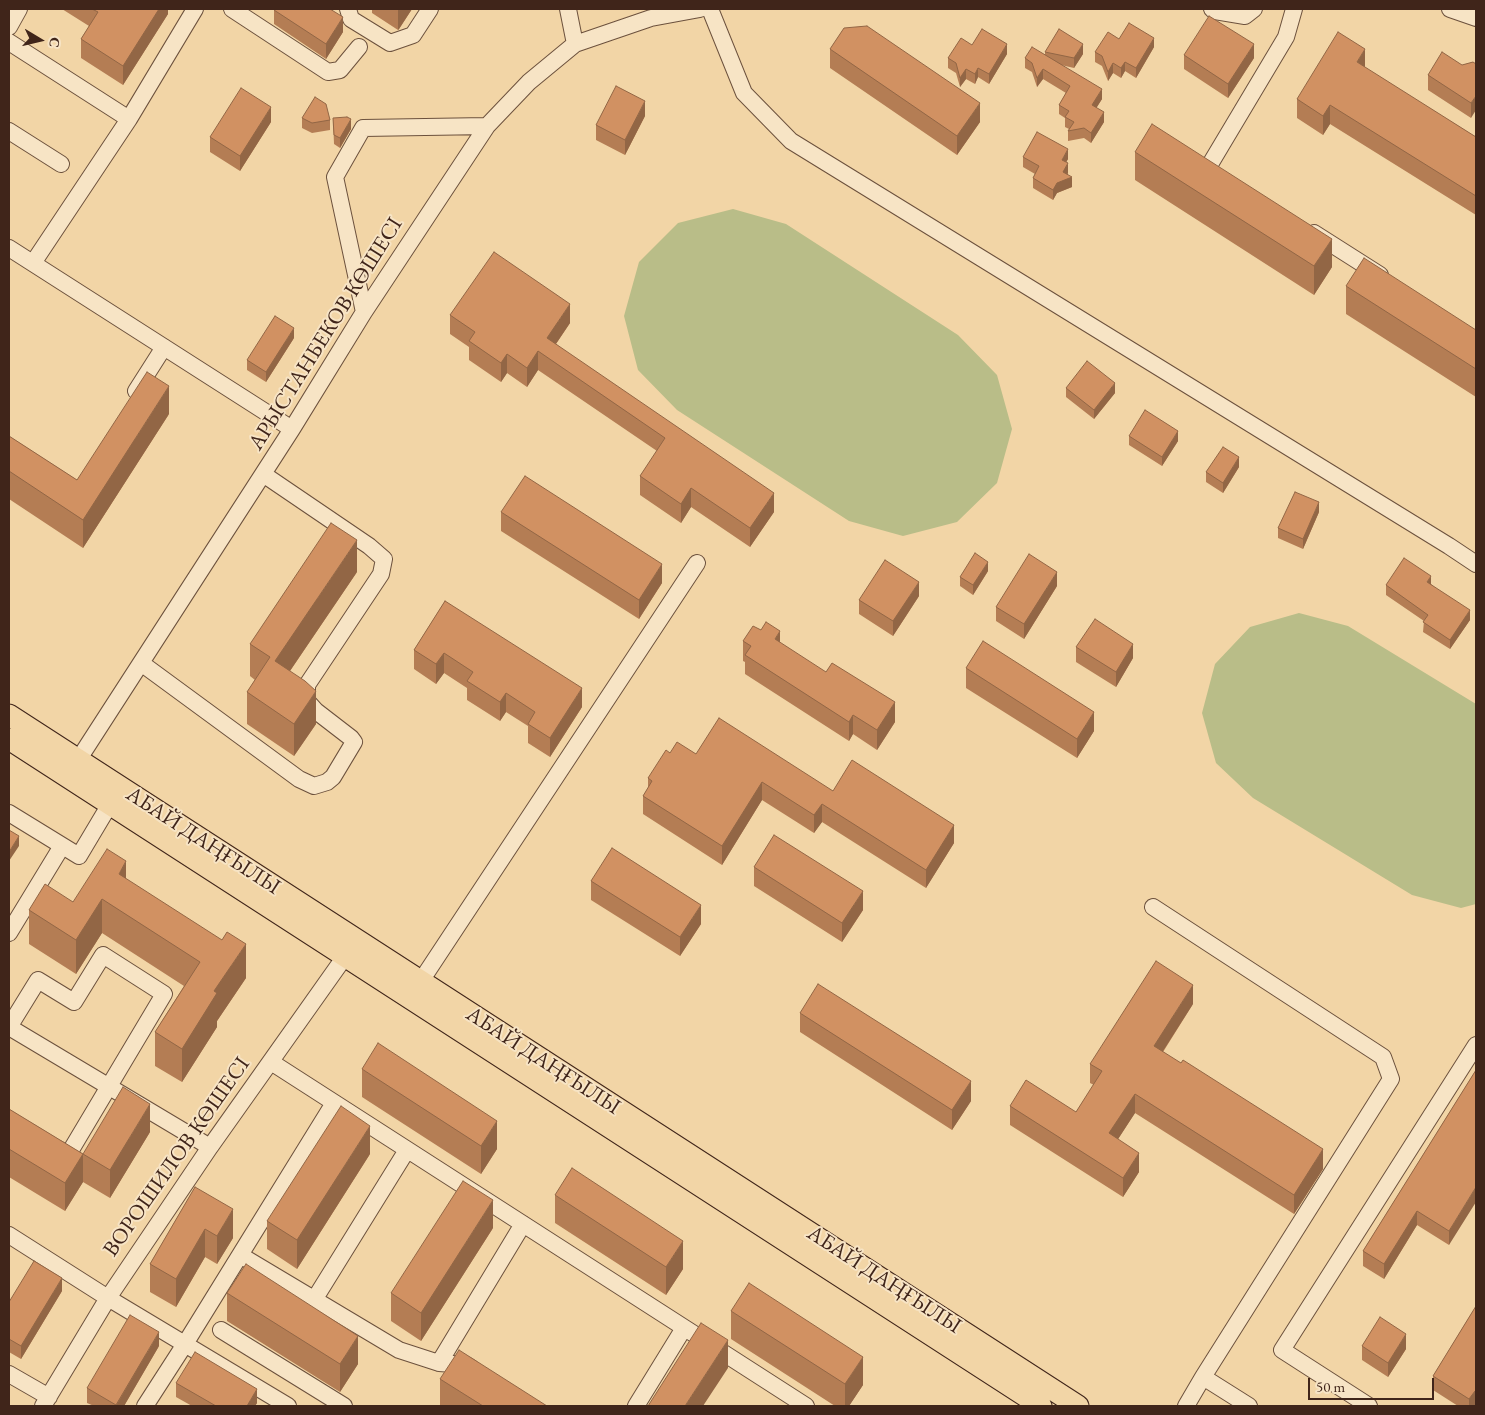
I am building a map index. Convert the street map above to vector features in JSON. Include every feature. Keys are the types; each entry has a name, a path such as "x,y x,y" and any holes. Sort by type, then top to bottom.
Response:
{"main road":[{"name":"АБАЙ ДАҢҒЫЛЫ","path":"9,715 73,768 110,804 351,948"},
{"name":"АБАЙ ДАҢҒЫЛЫ","path":"9,739 73,768 415,990 1041,1406"},
{"name":"АБАЙ ДАҢҒЫЛЫ","path":"415,990 1078,1406"}],"street":[{"path":"9,27 19,9"},
{"path":"34,263 129,119 195,9"},
{"path":"232,9 328,72 340,70 359,47"},
{"path":"336,9 349,14 390,42 413,35 430,9"},
{"path":"568,9 575,44"},
{"name":"АРЫСТАНБЕКОВ КӨШЕСІ","path":"73,768 292,429 364,312 487,126 529,82 575,44 651,18 700,9"},
{"path":"710,9 744,93 791,141 1424,530 1476,564"},
{"path":"1212,9 1245,16 1254,9"},
{"path":"1226,177 1202,162 1286,37 1294,9"},
{"path":"1450,9 1476,18"},
{"path":"9,42 129,119"},
{"path":"364,312 335,177 363,128 487,126"},
{"path":"9,130 61,164"},
{"path":"1301,225 1393,283"},
{"path":"9,248 292,429"},
{"path":"128,404 164,347"},
{"path":"141,663 299,779 314,786 327,782 333,777 354,742 316,711 307,701 306,685 381,574 384,559 369,546 263,474"},
{"path":"415,990 697,563"},
{"path":"9,813 79,856 110,804"},
{"path":"9,933 62,846"},
{"path":"1153,907 1383,1057 1392,1079 1186,1406"},
{"name":"ВОРОШИЛОВ КӨШЕСІ","path":"46,1402 108,1298 210,1146 351,948"},
{"path":"42,1140 68,1155 109,1086 164,994 103,955 74,1002 38,980 9,1027 109,1086 210,1146"},
{"path":"1369,1406 1282,1350 1476,1045"},
{"path":"271,1062 806,1406"},
{"path":"145,1406 334,1103"},
{"path":"314,1300 407,1150"},
{"path":"439,1363 523,1224"},
{"path":"9,1235 108,1298 288,1406"},
{"path":"240,1255 399,1350 439,1363 466,1365 482,1374"},
{"path":"636,1406 684,1328"},
{"path":"220,1330 344,1406"},
{"path":"9,1374 46,1402"},
{"path":"1203,1377 1249,1406"}],"green space":[{"path":"733,209 786,224 958,335 997,375 1012,429 997,483 957,522 903,536 849,521 677,410 638,370 624,316 639,262 678,223"},
{"path":"1299,613 1348,626 1476,704 1476,904 1461,908 1412,895 1253,798 1216,763 1202,713 1215,664 1250,627"}],"building":[{"path":"92,9 159,9 123,66 81,39 98,12"},
{"path":"274,9 330,9 343,17 326,44"},
{"path":"1209,16 1254,44 1228,84 1184,55"},
{"path":"1129,23 1154,38 1136,68 1125,62 1121,68 1113,63 1108,72 1102,56 1095,52 1108,32 1119,39"},
{"path":"867,26 980,103 957,136 830,49 844,28"},
{"path":"982,29 1007,44 989,74 978,68 975,74 966,69 960,78 956,63 948,58 961,38 972,45"},
{"path":"1059,29 1083,44 1074,58 1045,52"},
{"path":"1338,32 1365,49 1357,62 1476,137 1476,196 1330,105 1323,116 1297,99"},
{"path":"1032,47 1102,89 1092,105 1104,112 1091,133 1084,128 1068,131 1074,122 1065,117 1069,111 1059,105 1070,86 1043,69 1037,78 1032,63 1025,58"},
{"path":"1442,52 1462,65 1473,62 1476,64 1476,96 1471,103 1428,75"},
{"path":"616,86 645,101 625,140 596,125"},
{"path":"241,88 271,107 240,156 210,137"},
{"path":"315,97 326,104 330,120 312,123 302,118"},
{"path":"347,117 351,119 340,138 334,135 333,118"},
{"path":"1152,124 1332,239 1314,266 1135,152"},
{"path":"1037,132 1068,149 1062,160 1068,163 1063,172 1072,177 1057,183 1053,190 1033,178 1039,166 1023,157"},
{"path":"494,252 570,304 547,338 774,493 750,528 691,488 681,504 640,476 665,438 538,351 527,368 507,354 501,363 469,341 475,332 450,315"},
{"path":"1364,258 1476,330 1476,369 1346,286"},
{"path":"275,316 294,328 266,372 247,360"},
{"path":"1087,361 1115,383 1094,410 1066,388"},
{"path":"147,372 169,386 83,520 9,471 9,436 77,480"},
{"path":"1145,410 1178,431 1162,457 1129,436"},
{"path":"1223,447 1239,457 1223,483 1206,472"},
{"path":"525,476 662,564 639,600 501,512"},
{"path":"1295,492 1319,502 1303,539 1278,528"},
{"path":"331,523 357,540 275,661 305,681 316,691 294,724 247,692 270,657 250,644"},
{"path":"975,553 988,562 973,585 960,577"},
{"path":"1029,554 1057,572 1024,624 996,607"},
{"path":"1404,558 1431,576 1427,582 1470,610 1450,640 1423,622 1428,615 1386,585"},
{"path":"885,560 919,582 893,621 859,600"},
{"path":"445,601 582,688 550,738 528,724 535,712 506,693 500,702 467,681 473,672 444,653 436,664 414,650"},
{"path":"1095,619 1133,644 1116,672 1076,647"},
{"path":"766,622 780,631 775,639 826,672 832,663 895,702 877,730 853,715 849,722 745,655 751,646 743,641 753,626 761,630"},
{"path":"983,641 1094,712 1077,739 966,668"},
{"path":"719,718 833,791 852,760 954,825 926,870 822,804 814,815 762,782 722,846 643,796 652,781 648,778 666,750 670,753 677,742 696,754"},
{"path":"9,830 19,836 9,852"},
{"path":"774,835 863,891 842,923 754,867"},
{"path":"612,848 701,905 680,937 591,881"},
{"path":"107,849 126,861 119,874 222,940 227,932 246,944 214,991 217,993 182,1049 155,1032 200,962 102,899 76,940 29,910 45,884 73,902"},
{"path":"1156,961 1193,985 1154,1046 1181,1063 1183,1060 1323,1149 1294,1195 1135,1094 1109,1133 1139,1153 1123,1178 1010,1106 1026,1080 1076,1112 1102,1071 1090,1064"},
{"path":"818,984 971,1081 952,1110 800,1013"},
{"path":"378,1043 497,1121 481,1146 362,1069"},
{"path":"1476,1070 1476,1187 1449,1231 1417,1211 1384,1264 1363,1251"},
{"path":"123,1087 150,1104 110,1170 83,1154"},
{"path":"341,1106 370,1126 297,1240 267,1221"},
{"path":"9,1109 83,1154 65,1183 9,1149"},
{"path":"572,1168 683,1241 666,1267 555,1195"},
{"path":"463,1181 493,1200 421,1313 391,1293"},
{"path":"195,1187 233,1209 217,1236 205,1229 176,1279 150,1264"},
{"path":"34,1261 62,1278 21,1346 9,1339 9,1302"},
{"path":"246,1264 358,1336 340,1364 227,1293"},
{"path":"749,1283 863,1357 845,1384 731,1311"},
{"path":"1476,1306 1476,1392 1469,1399 1433,1376"},
{"path":"130,1315 159,1332 116,1405 87,1388"},
{"path":"1380,1317 1406,1334 1388,1363 1362,1346"},
{"path":"701,1323 728,1340 685,1406 648,1406"},
{"path":"459,1350 547,1406 483,1406 440,1379"},
{"path":"195,1352 257,1389 247,1406 216,1406 176,1383"}]}
